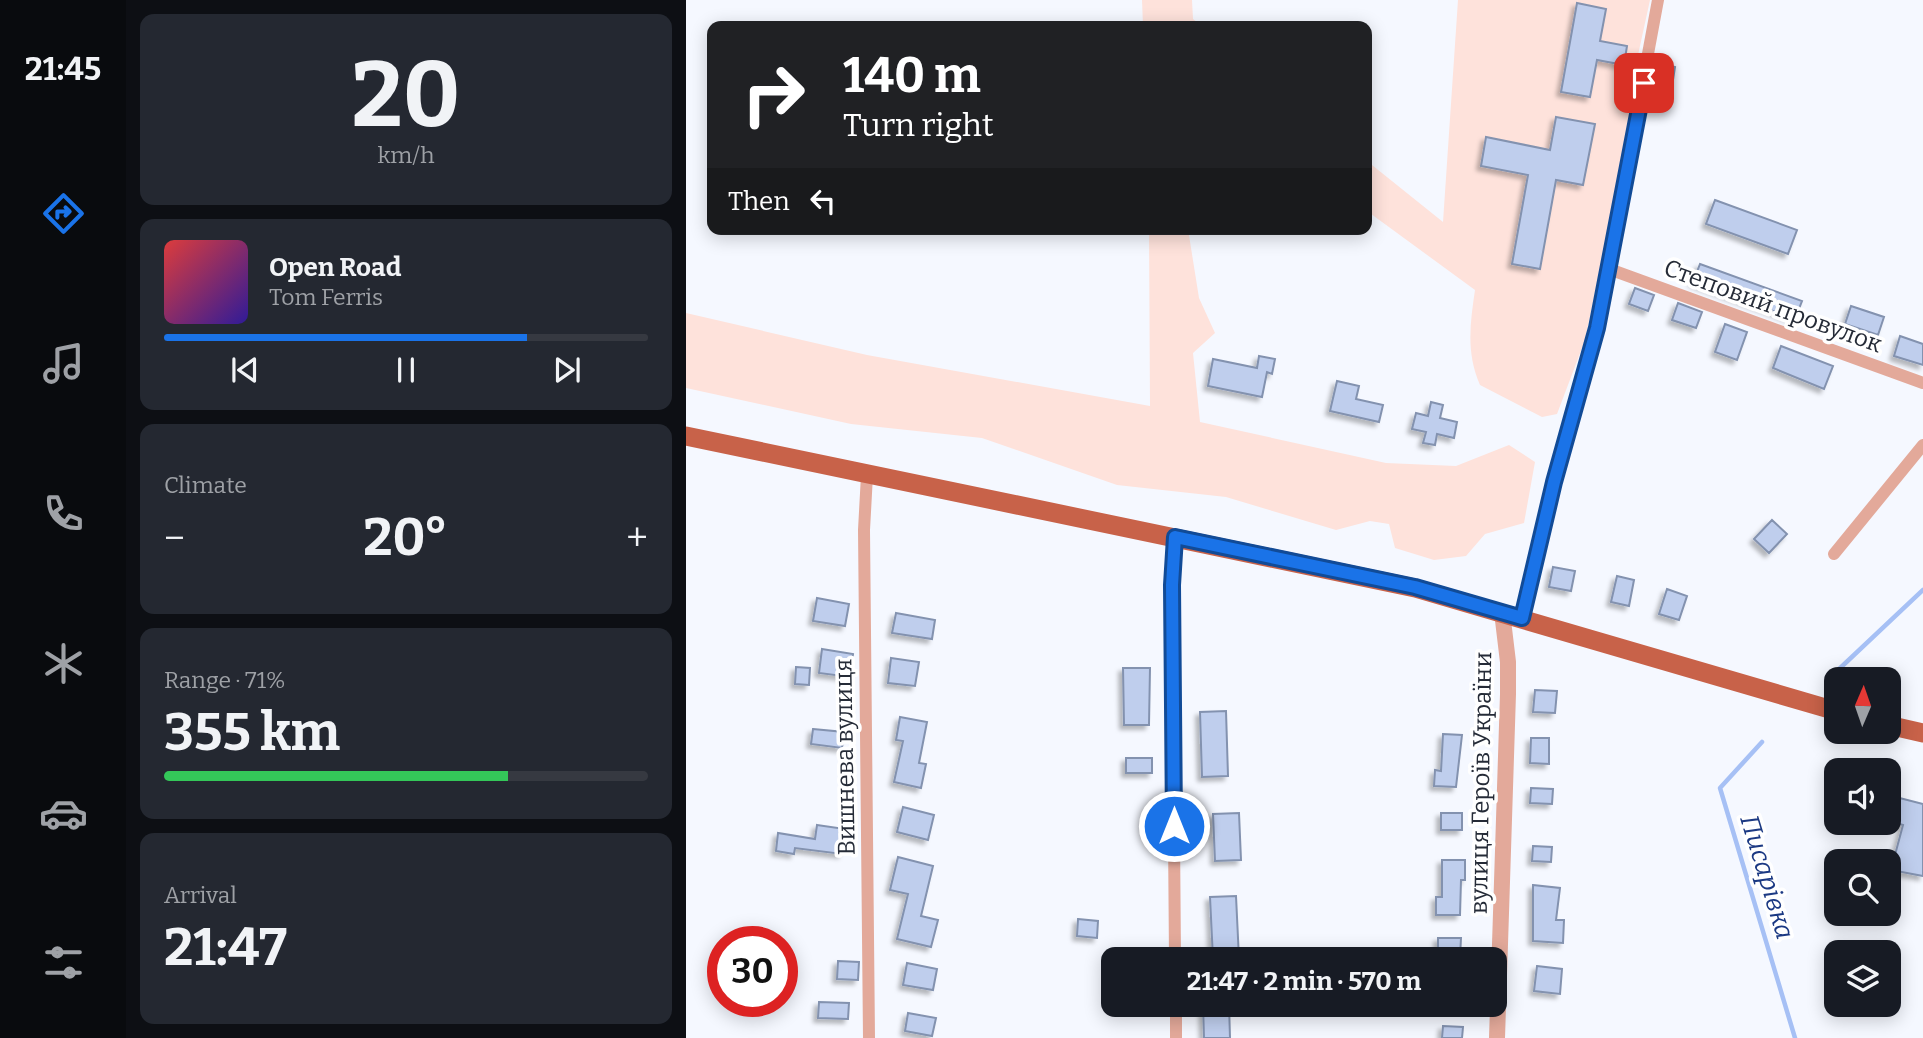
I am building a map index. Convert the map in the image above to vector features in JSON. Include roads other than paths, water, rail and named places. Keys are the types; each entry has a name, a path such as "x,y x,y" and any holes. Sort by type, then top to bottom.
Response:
{"main road":[{"path":"686,436 1415,587 1824,706"},
{"path":"1901,728 1923,733"}],"street":[{"path":"1522,618 1554,482 1597,328 1658,0"},
{"name":"Степовий провулок","path":"1609,268 1923,383"},
{"path":"1834,554 1923,445"},
{"name":"Вишнева вулиця","path":"867,475 864,530 869,1038"},
{"path":"1175,537 1172,599 1175,947"},
{"name":"вулиця Героїв України","path":"1497,1038 1508,694 1508,662 1502,612"},
{"path":"1176,1017 1176,1038"}],"waterway":[{"name":"Писарівка","path":"1841,667 1923,590"},
{"name":"Писарівка","path":"1762,742 1720,788 1795,1038"}]}
